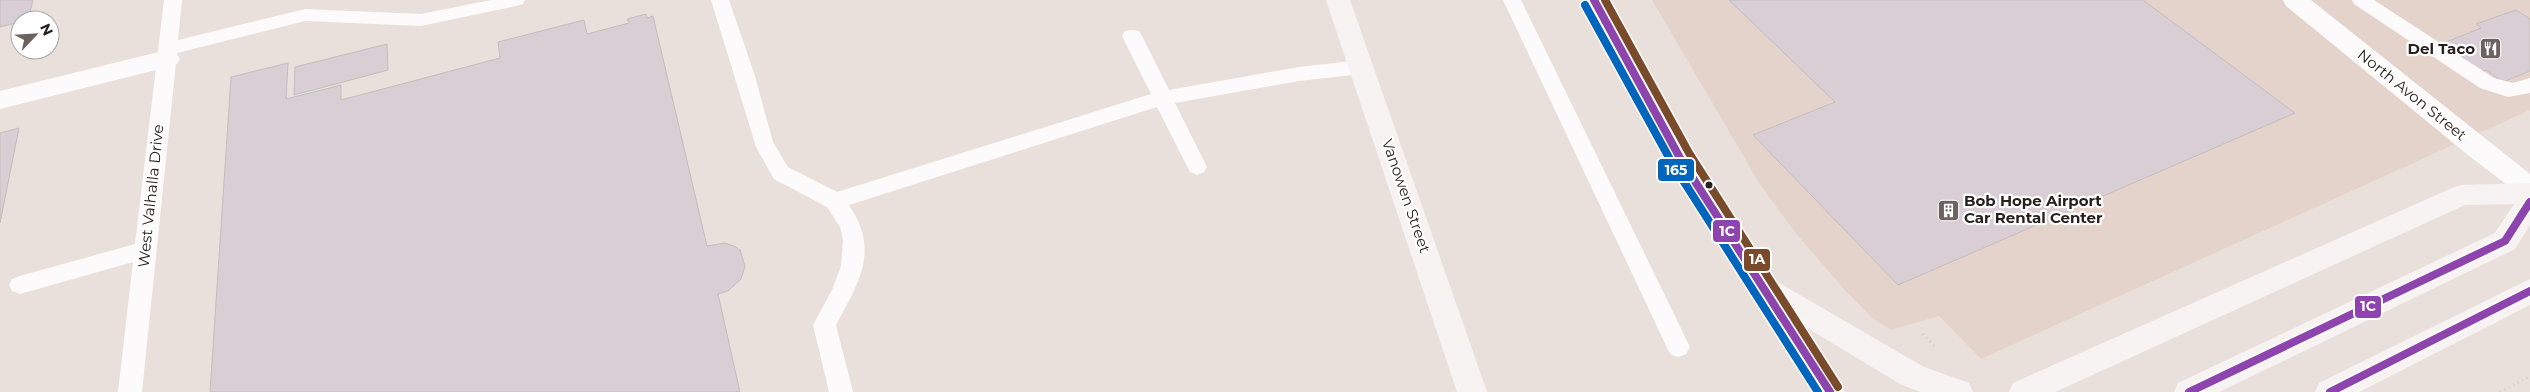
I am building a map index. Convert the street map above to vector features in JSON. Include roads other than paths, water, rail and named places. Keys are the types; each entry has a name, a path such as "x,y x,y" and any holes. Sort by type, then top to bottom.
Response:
{"main road":[{"name":"Vanowen Street","path":"1338,0 1472,392"},
{"path":"1594,0 1680,158 1830,392"},
{"path":"2024,392 2462,195 2530,193"},
{"path":"2189,392 2505,242 2530,202"},
{"path":"1762,287 1913,376 1958,392"},
{"path":"2330,392 2476,320 2530,291"}],"street":[{"name":"North Avon Street","path":"2295,0 2477,148 2530,188"},
{"path":"0,100 167,54"}],"lane":[{"name":"West Valhalla Drive","path":"130,392 173,0"},
{"path":"167,54 305,15 421,20 480,10 516,0"},
{"path":"720,0 744,73 763,142 781,173 835,200 852,228 854,258 847,282 824,325 841,392"},
{"path":"1512,0 1678,347"},
{"path":"2362,0 2487,83 2502,90 2520,90 2530,85"},
{"path":"1132,36 1196,167"},
{"path":"835,200 1161,98 1299,74 1362,68"},
{"path":"20,285 145,250"}],"place":[{"name":"Del Taco","path":"2491,49"},
{"name":"Bob Hope Airport Car Rental Center","path":"1948,210"}]}
